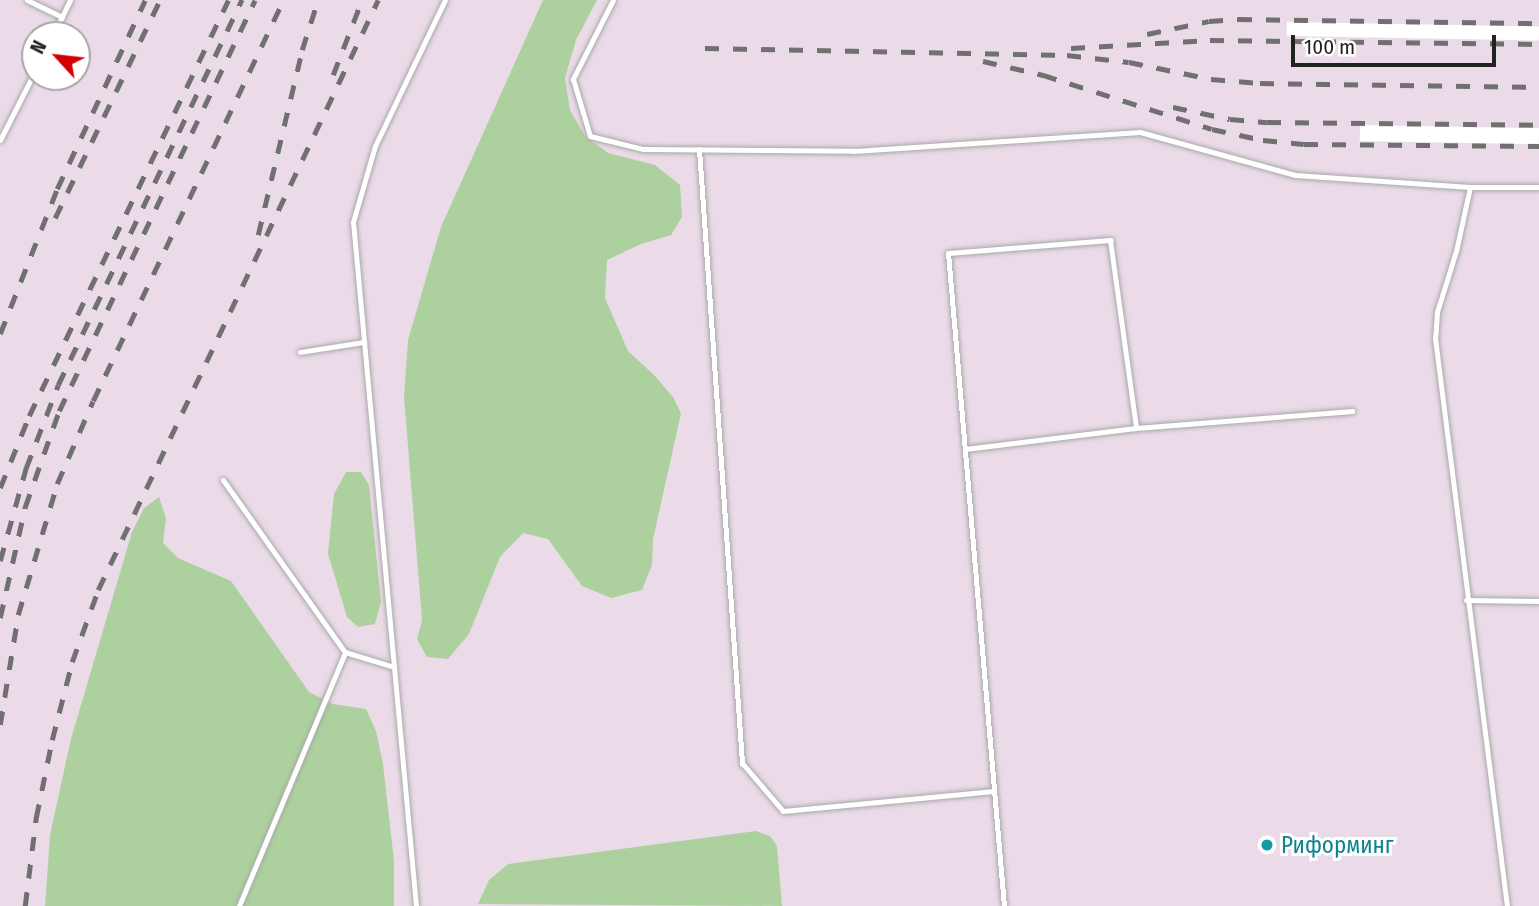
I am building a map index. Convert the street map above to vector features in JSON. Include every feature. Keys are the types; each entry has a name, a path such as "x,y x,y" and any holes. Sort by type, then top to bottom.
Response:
{"lane":[{"path":"27,0 62,17"},
{"path":"60,21 69,0"},
{"path":"416,906 354,222 375,146 445,0"},
{"path":"613,0 573,79 590,136 643,149 854,151 1140,132 1295,175 1470,187 1539,187"},
{"path":"0,140 25,91"},
{"path":"699,149 743,763 783,811 994,791"},
{"path":"1470,187 1456,251 1437,312 1435,338 1466,600 1507,906"},
{"path":"1004,906 948,253 1110,240 1136,428"},
{"path":"300,352 365,342"},
{"path":"965,449 1136,428 1352,411"},
{"path":"223,480 345,652 394,667"},
{"path":"1466,600 1539,601"},
{"path":"239,906 345,652"}],"shaded area":[{"path":"0,0 1539,0 1539,906 0,906"}],"green space":[{"path":"543,0 597,0 576,40 565,78 570,110 585,136 608,153 655,165 680,185 682,217 671,235 641,244 607,260 605,298 628,351 673,397 681,413 653,539 652,565 642,590 611,598 582,586 548,539 523,533 500,557 469,634 448,659 427,657 417,639 422,620 404,397 408,340 441,227"},
{"path":"346,472 361,472 369,485 381,602 375,624 358,627 347,617 328,554 334,494"},
{"path":"159,497 166,518 163,543 178,558 231,581 309,692 333,704 366,709 376,731 383,764 394,861 394,906 45,906 50,835 71,739 132,532 144,508"},
{"path":"756,831 770,836 777,846 782,906 478,904 489,880 508,864"}],"pier":[{"path":"1287,22 1539,26 1539,40 1287,36"},
{"path":"1360,125 1539,128 1539,144 1360,141"}],"railway":[{"path":"0,334 57,189 145,0"},
{"path":"55,218 160,0"},
{"path":"0,488 29,416 228,0"},
{"path":"0,561 26,468 58,385 242,0"},
{"path":"0,618 25,507 59,411 255,0"},
{"path":"0,725 18,615 57,484 93,401 283,0"},
{"path":"258,235 302,50 318,0"},
{"path":"333,75 362,0"},
{"path":"25,906 36,818 52,740 72,662 98,590 378,0"},
{"path":"1147,34 1209,21 1238,19 1539,23"},
{"path":"1071,48 1210,40 1539,44"},
{"path":"705,48 1067,55 1129,62 1211,79 1260,83 1539,87"},
{"path":"983,61 1043,75 1212,129 1263,140 1304,144 1539,146"},
{"path":"1173,107 1230,119 1267,122 1539,125"}],"place":[{"name":"Риформинг","path":"1267,845"}]}
